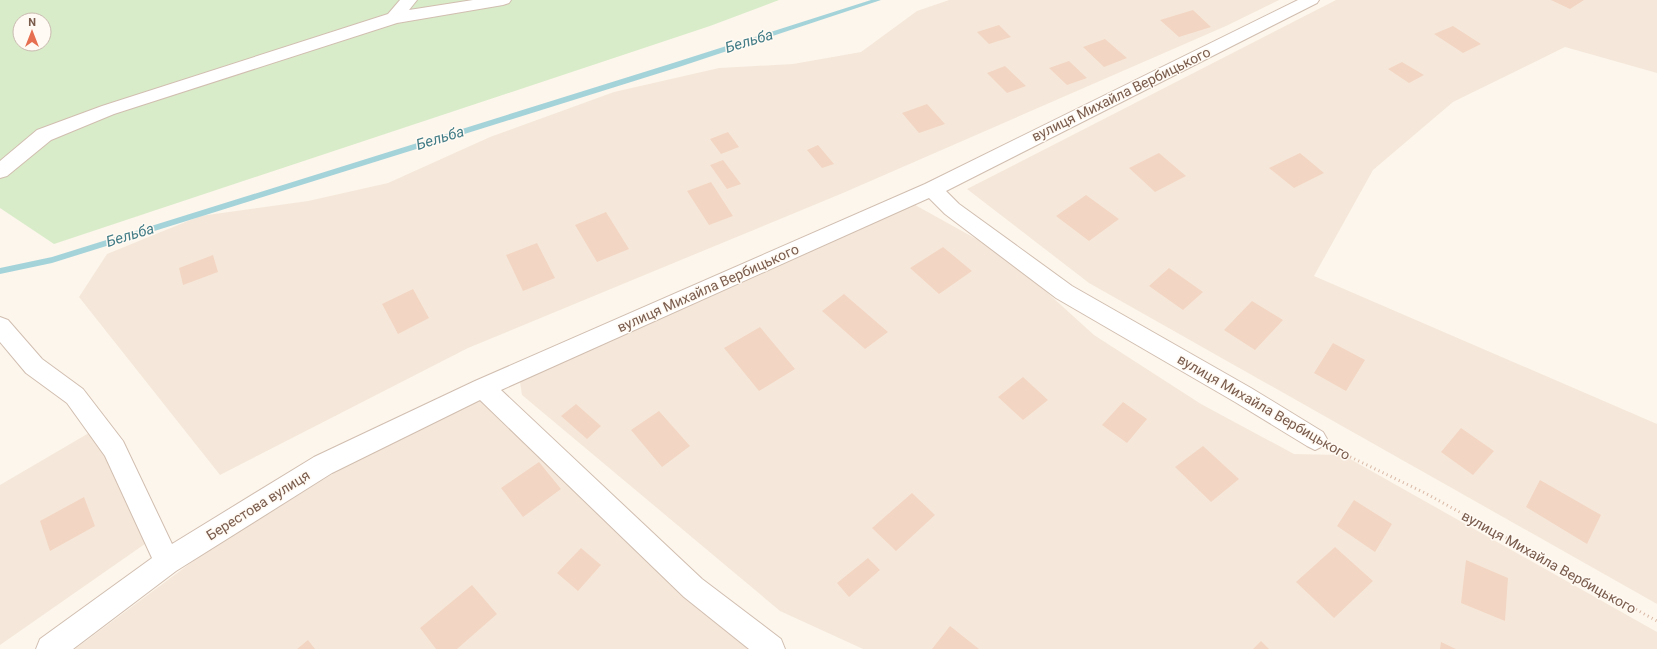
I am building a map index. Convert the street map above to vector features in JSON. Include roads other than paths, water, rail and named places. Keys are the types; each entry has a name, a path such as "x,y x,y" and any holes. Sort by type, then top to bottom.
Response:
{"street":[{"path":"394,18 409,0"},
{"path":"0,171 44,136 108,110 394,18 503,0"},
{"name":"вулиця Михайла Вербицького","path":"483,388 932,188 1311,0"},
{"name":"вулиця Михайла Вербицького","path":"932,188 952,209 1064,292 1243,395 1315,439"},
{"path":"0,326 34,366 75,396 114,449 167,562"},
{"path":"483,388 693,588 771,649"},
{"name":"Берестова вулиця","path":"50,649 167,562 323,465 483,388"}],"waterway":[{"name":"Бельба","path":"0,271 52,260 676,65 878,0"}]}
